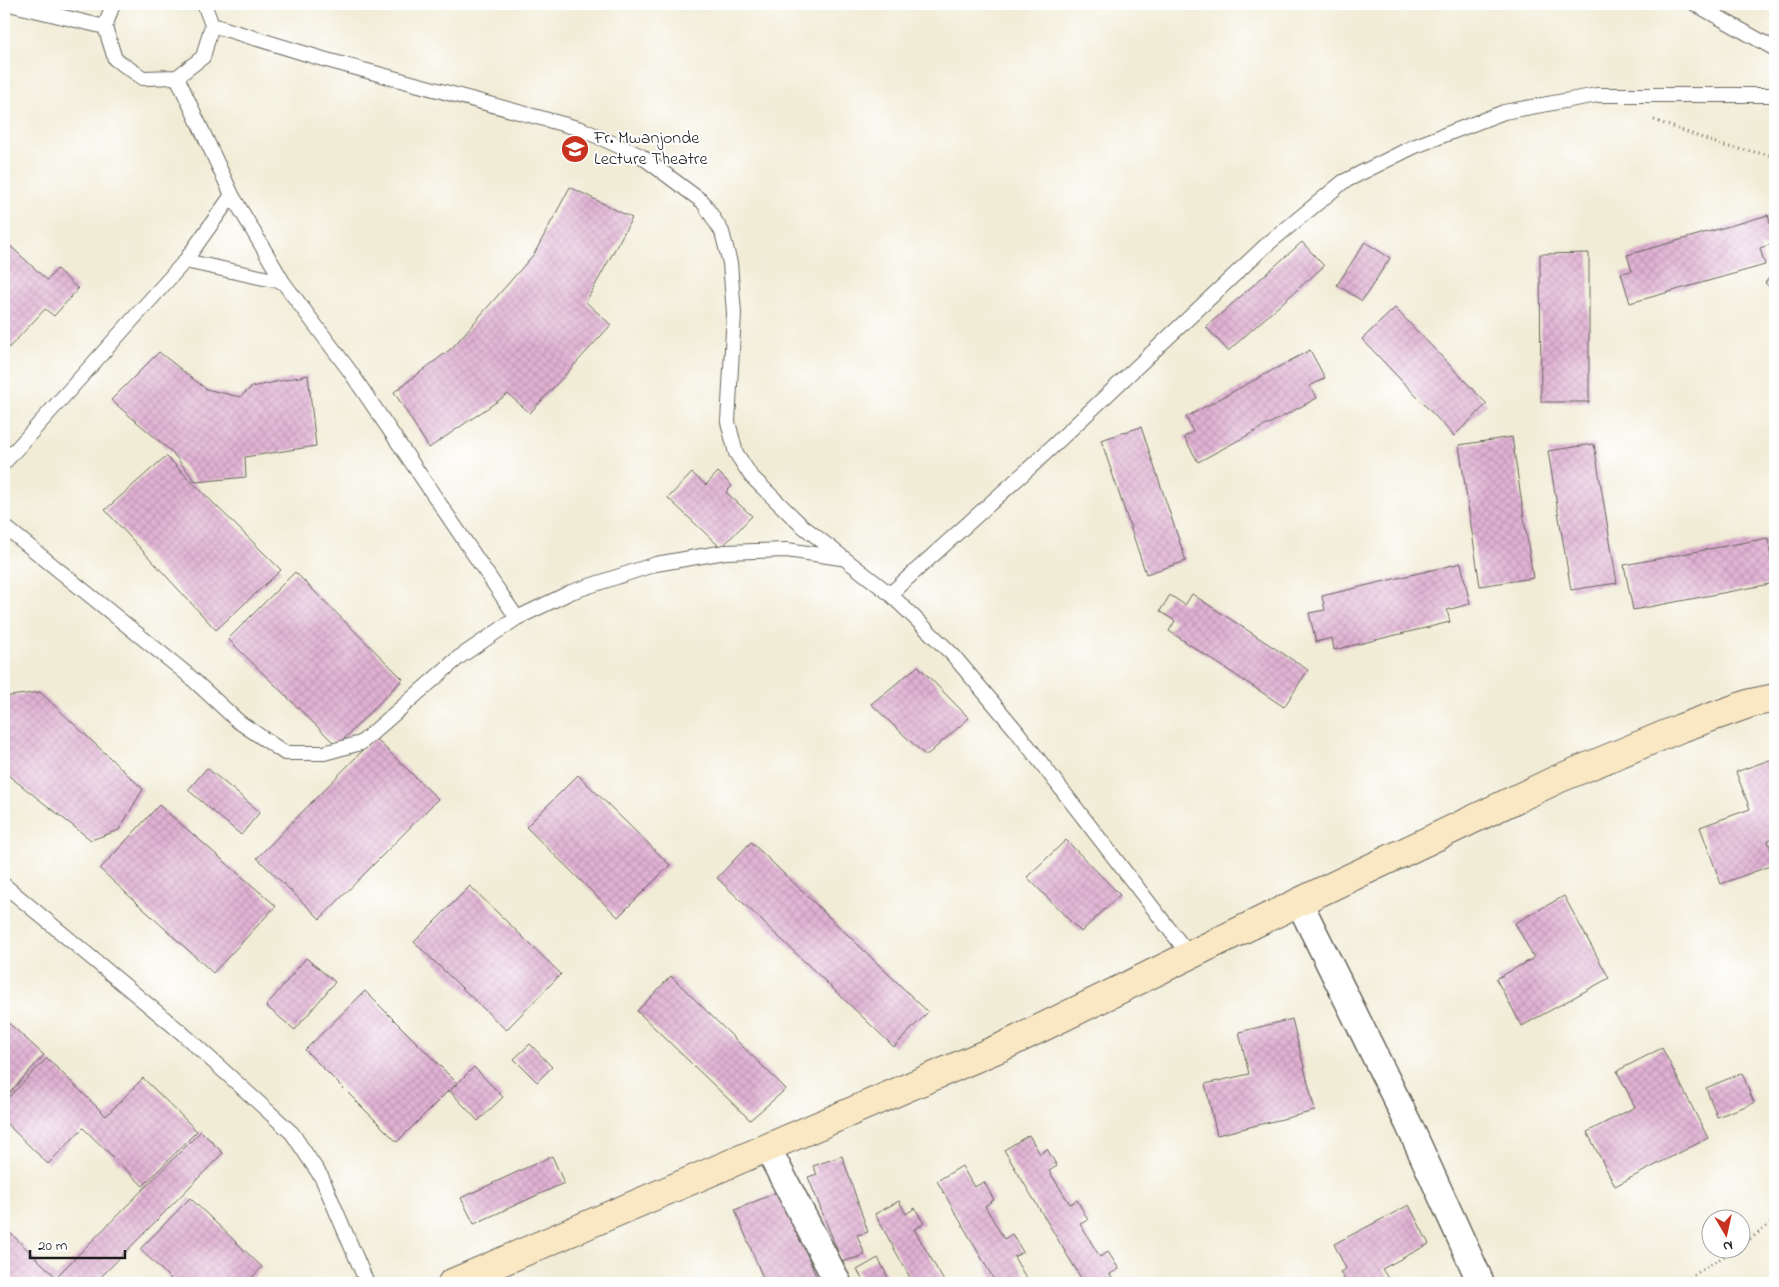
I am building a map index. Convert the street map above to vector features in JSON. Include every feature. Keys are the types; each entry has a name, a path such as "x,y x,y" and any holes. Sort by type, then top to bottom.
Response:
{"main road":[{"path":"452,1283 768,1149 1004,1046 1299,902 1558,779 1681,728 1752,703 1775,698"}],"street":[{"path":"1299,902 1408,1123 1481,1283"},
{"path":"768,1149 838,1283"}],"lane":[{"path":"9,4 105,27"},
{"path":"113,4 105,27 115,59 143,78 177,77 203,57 212,25 204,4"},
{"path":"1695,4 1775,50"},
{"path":"212,25 323,59 581,129 641,156 704,202 722,232 730,263 734,313 728,422 736,453 758,483 800,524 890,594 952,654 1015,729 1190,956"},
{"path":"177,77 232,195 283,282 348,370 518,618"},
{"path":"890,594 1035,463 1264,247 1343,182 1412,147 1504,112 1597,95 1775,95"},
{"path":"4,463 185,261 232,195"},
{"path":"185,261 283,282"},
{"path":"4,526 187,674 239,722 285,752 324,753 361,742 458,658 518,618 571,592 656,564 725,552 787,550 842,558"},
{"path":"4,885 182,1033 292,1133 322,1178 367,1283"}],"path":[{"path":"1648,118 1724,146 1775,156"},
{"path":"1752,1237 1775,1220"},
{"path":"1681,1283 1718,1260"}],"building":[{"path":"570,187 632,218 586,302 611,325 530,413 508,394 429,448 394,392 452,348 534,254"},
{"path":"1768,215 1775,243 1760,248 1765,265 1630,303 1621,273 1632,271 1627,255"},
{"path":"4,240 47,280 57,269 78,289 54,316 45,309 4,353"},
{"path":"1302,242 1324,266 1228,351 1206,327"},
{"path":"1365,242 1390,258 1362,301 1337,285"},
{"path":"1589,253 1589,402 1541,402 1540,254"},
{"path":"1775,270 1775,291 1765,283"},
{"path":"1395,308 1487,404 1454,436 1362,339"},
{"path":"1310,350 1325,378 1310,386 1317,398 1198,462 1184,437 1193,432 1186,417"},
{"path":"159,352 206,389 240,397 252,387 308,375 316,446 245,457 246,477 196,482 172,452 111,400"},
{"path":"1141,427 1186,561 1146,574 1101,440"},
{"path":"1512,437 1533,578 1480,586 1459,445"},
{"path":"1594,444 1617,583 1571,590 1548,451"},
{"path":"166,456 281,570 216,630 105,510"},
{"path":"718,472 732,486 726,492 752,516 721,548 668,498 692,473 706,485"},
{"path":"1768,538 1775,583 1633,610 1624,565"},
{"path":"1461,563 1470,604 1447,610 1450,622 1334,650 1332,638 1316,642 1309,613 1325,610 1322,596"},
{"path":"295,572 403,679 337,746 228,639"},
{"path":"1192,594 1308,670 1284,707 1169,631 1175,621 1160,611 1170,595 1185,605"},
{"path":"918,666 969,718 926,756 871,704"},
{"path":"40,692 143,789 119,830 91,840 4,772 4,697"},
{"path":"375,738 438,799 320,919 257,858"},
{"path":"1775,758 1775,838 1768,840 1775,864 1721,884 1700,827 1750,809 1736,772"},
{"path":"207,768 260,812 241,835 188,790"},
{"path":"578,775 670,865 618,917 526,827"},
{"path":"159,805 276,906 213,973 100,869"},
{"path":"1066,840 1120,895 1081,932 1027,877"},
{"path":"751,842 928,1012 894,1047 717,878"},
{"path":"470,886 561,974 506,1030 414,942"},
{"path":"1564,896 1609,978 1522,1026 1496,979 1534,958 1515,923"},
{"path":"306,958 335,982 295,1030 266,1006"},
{"path":"671,976 786,1089 750,1120 637,1011"},
{"path":"365,991 457,1083 451,1090 474,1067 503,1097 478,1121 449,1090 397,1142 305,1050"},
{"path":"4,1019 44,1055 4,1099"},
{"path":"1292,1019 1315,1111 1217,1135 1205,1084 1249,1074 1239,1032"},
{"path":"530,1044 552,1067 537,1082 514,1059"},
{"path":"1662,1048 1708,1138 1615,1186 1587,1132 1635,1107 1617,1071"},
{"path":"47,1058 106,1116 143,1078 197,1131 143,1186 83,1128 48,1164 4,1121 4,1102"},
{"path":"1742,1073 1754,1103 1717,1117 1706,1088"},
{"path":"201,1131 223,1153 95,1283 4,1283 5,1228 56,1277"},
{"path":"1029,1135 1040,1154 1047,1149 1057,1166 1049,1171 1070,1204 1077,1200 1088,1220 1080,1224 1100,1257 1108,1252 1119,1269 1110,1274 1115,1283 1084,1283 1004,1150"},
{"path":"552,1156 564,1183 474,1224 461,1198"},
{"path":"842,1156 868,1232 857,1235 865,1255 842,1262 808,1177 817,1174 813,1166"},
{"path":"962,1166 974,1187 984,1182 994,1200 985,1206 1004,1239 1012,1234 1023,1252 1014,1257 1029,1283 996,1283 937,1181"},
{"path":"780,1191 819,1283 765,1283 735,1210"},
{"path":"190,1198 262,1267 247,1283 175,1283 140,1249"},
{"path":"899,1201 906,1214 915,1208 924,1224 914,1229 945,1283 913,1283 875,1214"},
{"path":"1409,1205 1429,1244 1382,1269 1390,1281 1386,1283 1347,1283 1340,1272 1346,1269 1334,1244"},
{"path":"878,1258 891,1283 865,1283 857,1270"}],"place":[{"name":"Fr. Mwanjonde Lecture Theatre","path":"575,149"}]}
